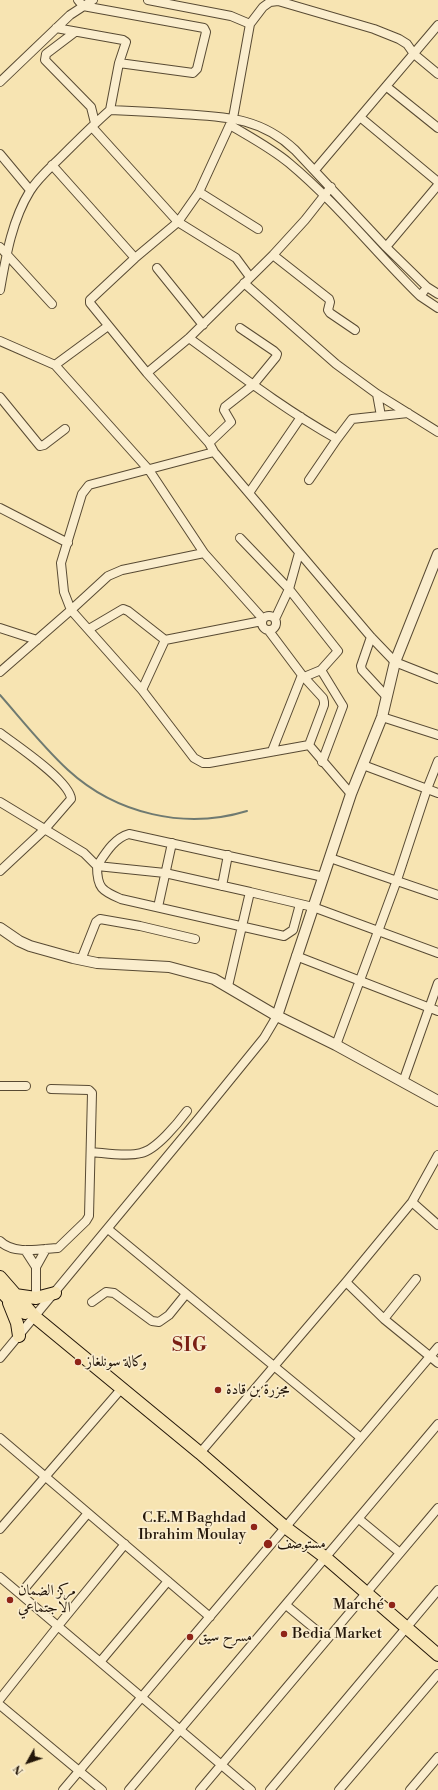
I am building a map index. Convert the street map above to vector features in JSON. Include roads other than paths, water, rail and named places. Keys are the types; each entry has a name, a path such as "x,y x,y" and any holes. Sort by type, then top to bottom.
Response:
{"main road":[{"path":"0,1276 15,1317 19,1336"},
{"path":"8,1295 36,1298 55,1293"},
{"path":"8,1295 200,1453 286,1527 326,1558 438,1655"}],"street":[{"path":"0,82 81,3 93,0"},
{"path":"148,0 231,16 250,24"},
{"path":"438,74 399,39 374,29 278,1 270,2 263,7 250,24 232,122 199,192 178,222 135,258 90,300 90,303 147,373 209,443 214,452 299,554 371,637 395,662 438,679"},
{"path":"81,3 204,28 206,32 197,69 193,73 119,63"},
{"path":"315,170 387,87 438,25"},
{"path":"0,290 7,254 20,210 30,190 52,165 108,112 119,63 126,46 125,41 56,28"},
{"path":"75,32 46,54 45,60 91,107 108,112 232,122 267,130 277,135 285,140 315,170 386,247 427,287 438,294"},
{"path":"387,87 438,128"},
{"path":"91,107 93,125 178,222 236,258 247,280 336,364 377,394 438,432"},
{"path":"360,117 438,183 386,247"},
{"path":"232,122 289,163 324,196 420,296 438,308"},
{"path":"0,154 30,190"},
{"path":"52,165 135,258"},
{"path":"147,373 190,338 273,255 305,220 331,187"},
{"path":"199,192 258,229"},
{"path":"0,247 52,304"},
{"path":"273,255 329,299 330,302 328,310 330,314 355,330"},
{"path":"157,268 203,325"},
{"path":"420,296 427,287"},
{"path":"55,365 108,326"},
{"path":"209,443 231,422 224,410 225,407 253,385 277,354 240,328"},
{"path":"190,338 253,385 336,439"},
{"path":"0,341 55,365 149,470 204,553 262,620 263,628 269,631 303,676 323,698 324,705 309,745"},
{"path":"377,394 381,416"},
{"path":"0,397 40,446 44,446 65,429"},
{"path":"308,480 336,439 352,419 408,413"},
{"path":"249,493 301,417"},
{"path":"214,452 90,485 86,488 82,494 61,563 64,592 71,610 142,690 194,758 199,761 210,763 309,745"},
{"path":"0,508 68,543"},
{"path":"240,538 288,589 338,651 321,670 303,676 272,751"},
{"path":"0,672 108,576 115,572 204,553"},
{"path":"269,631 276,625 275,619 288,589 299,554"},
{"path":"0,1358 244,1063 264,1038 277,1016 351,794 382,717 395,662 438,554"},
{"path":"89,629 123,609 128,611 165,640 262,620 269,616 275,619"},
{"path":"0,628 36,640"},
{"path":"371,637 361,666 362,670 386,696"},
{"path":"142,690 165,640"},
{"path":"321,670 343,706 322,762"},
{"path":"382,717 438,735"},
{"path":"0,733 57,778 66,787 71,799 45,829 1,868"},
{"path":"309,745 351,794"},
{"path":"336,1045 397,880 427,789 438,761"},
{"path":"363,765 438,793"},
{"path":"0,802 84,853 97,866 165,873 313,907 438,953"},
{"path":"300,904 293,930 284,936 121,899 105,893 97,881 97,866 106,852 121,837 129,834 144,836 324,877"},
{"path":"158,907 172,843"},
{"path":"222,886 228,855"},
{"path":"330,858 438,895"},
{"path":"228,986 250,892"},
{"path":"81,960 96,922 100,919 140,926 195,940"},
{"path":"0,928 19,941 30,946 81,960 110,964 169,968 214,978 277,1016 336,1045 438,1101"},
{"path":"296,956 438,1011"},
{"path":"403,1082 438,983"},
{"path":"0,1086 26,1086"},
{"path":"0,1241 7,1247 25,1250 61,1247 88,1219 90,1212 92,1093 89,1090 51,1089"},
{"path":"91,1152 130,1154 145,1152 167,1133 187,1111"},
{"path":"200,1453 412,1202 438,1155"},
{"path":"412,1202 438,1225"},
{"path":"108,1229 361,1438"},
{"path":"36,1298 36,1267 46,1249"},
{"path":"25,1250 36,1267"},
{"path":"384,1319 416,1279"},
{"path":"346,1282 384,1319 438,1363"},
{"path":"92,1302 106,1292 114,1293 152,1321 159,1322 169,1315 186,1294"},
{"path":"63,1790 438,1347"},
{"path":"0,1529 122,1388"},
{"path":"129,1790 438,1424"},
{"path":"0,1438 210,1617"},
{"path":"200,1790 438,1508"},
{"path":"20,1594 88,1513"},
{"path":"359,1519 400,1553"},
{"path":"0,1699 126,1544"},
{"path":"0,1577 251,1790"},
{"path":"100,1662 168,1580"},
{"path":"270,1790 438,1590"},
{"path":"286,1605 327,1639"},
{"path":"339,1790 438,1674"},
{"path":"0,1705 102,1790"},
{"path":"410,1790 438,1757"}],"waterway":[{"path":"0,695 41,743 68,770 87,785 108,798 129,807 152,814 176,818 200,819 247,811"}],"place":[{"name":"وكالة سونلغاز","path":"78,1362"},
{"name":"مجزرة بن قادة","path":"218,1390"},
{"name":"C.E.M Baghdad Ibrahim Moulay","path":"254,1527"},
{"name":"مستوصف","path":"268,1544"},
{"name":"مركز الضمان الاجتماعي","path":"10,1600"},
{"name":"Marché","path":"392,1605"},
{"name":"Bedia Market","path":"284,1634"},
{"name":"مسرح سيق","path":"190,1637"}],"district":[{"name":"SIG","path":"190,1346"}]}
